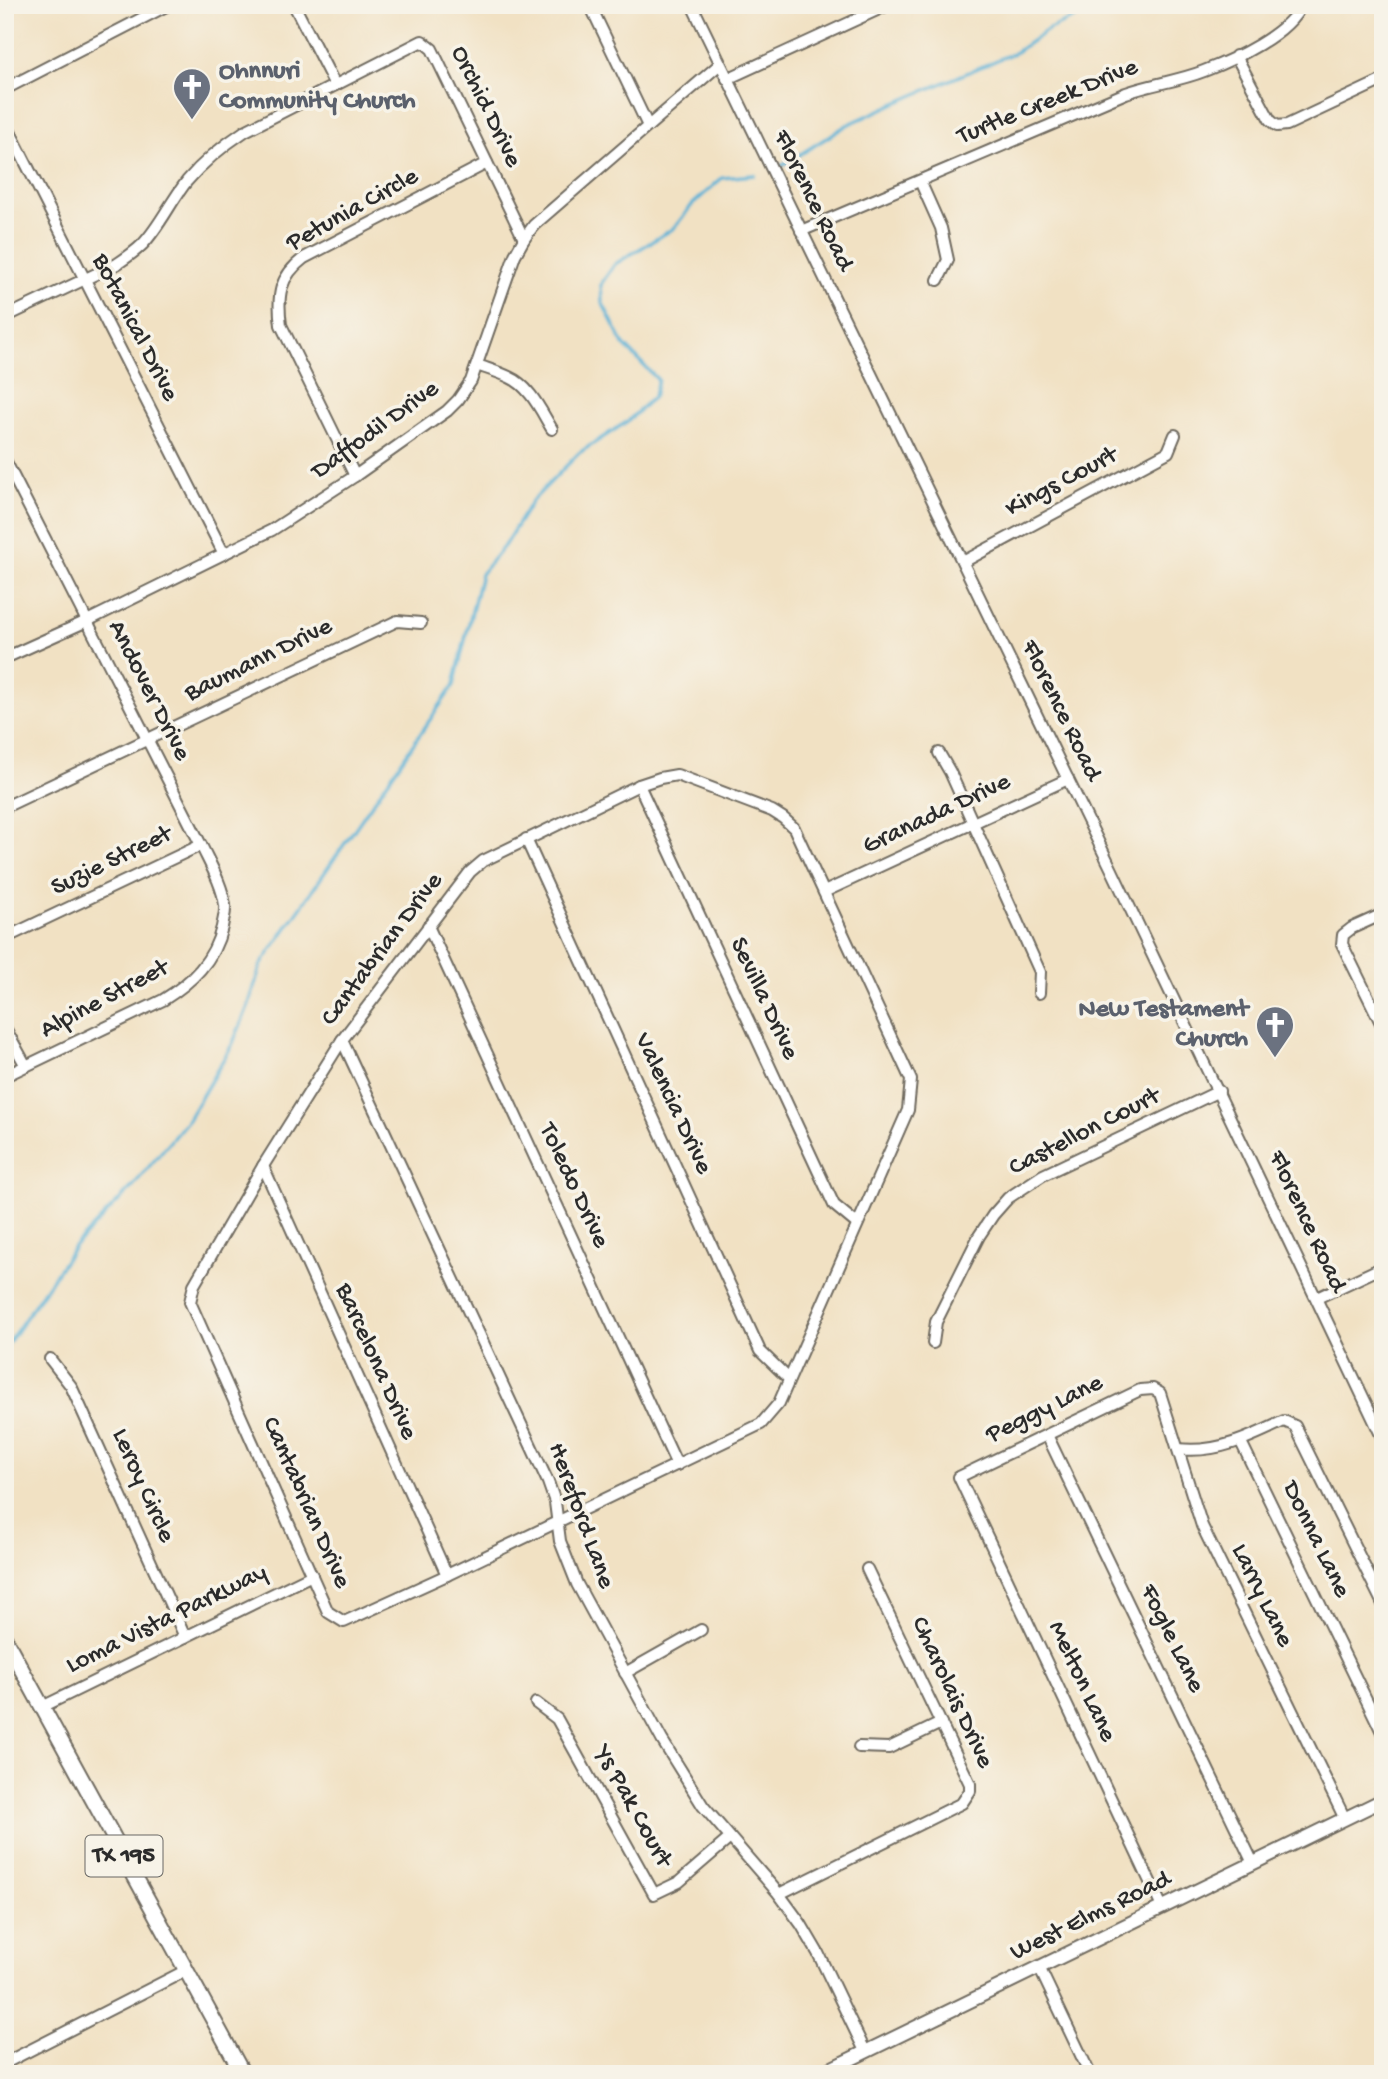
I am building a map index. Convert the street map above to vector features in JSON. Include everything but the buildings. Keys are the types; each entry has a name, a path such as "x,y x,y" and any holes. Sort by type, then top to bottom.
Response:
{"highway":[{"name":"TX 195","path":"5,1639 243,2074"}],"main road":[{"name":"West Elms Road","path":"820,2074 1383,1800"}],"street":[{"path":"5,89 168,5"},
{"path":"294,5 335,85"},
{"path":"590,5 648,126"},
{"name":"Florence Road","path":"692,5 1219,1091 1383,1439"},
{"path":"727,79 888,5"},
{"name":"Turtle Creek Drive","path":"801,231 1126,93 1205,71 1278,34 1298,13 1301,5"},
{"name":"Orchid Drive","path":"5,317 117,264 141,246 187,181 229,141 422,41 432,49 524,239"},
{"path":"1236,56 1270,120 1277,126 1287,125 1383,80"},
{"name":"Daffodil Drive","path":"5,658 272,530 447,411 465,391 477,365 516,255 534,225 720,64"},
{"name":"Botanical Drive","path":"5,122 223,554"},
{"name":"Petunia Circle","path":"355,476 281,325 279,304 284,282 293,266 304,258 487,163"},
{"path":"919,181 941,228 948,260 938,280"},
{"path":"477,365 512,377 522,385 530,393 552,429"},
{"name":"Kings Court","path":"962,562 1168,452 1175,435"},
{"name":"Andover Drive","path":"5,460 219,884 225,909 215,949"},
{"name":"Baumann Drive","path":"5,807 397,621 421,623"},
{"path":"939,753 1040,972 1039,993"},
{"name":"Cantabrian Drive","path":"677,775 772,811 794,828 911,1080 908,1110 779,1403 761,1424 344,1622 328,1612 190,1302 194,1285 263,1166 342,1040 428,926 477,867 483,861 526,839 639,785 677,775"},
{"name":"Granada Drive","path":"824,892 1068,779"},
{"name":"Sevilla Drive","path":"639,785 834,1205 857,1224"},
{"name":"Valencia Drive","path":"526,839 760,1351 789,1379"},
{"name":"Suzie Street","path":"5,938 201,845"},
{"path":"1383,914 1352,928 1343,935 1342,944 1383,1027"},
{"name":"Toledo Drive","path":"428,926 677,1465"},
{"name":"Alpine Street","path":"5,1076 173,994 203,968 215,949"},
{"path":"5,1028 26,1066"},
{"name":"Hereford Lane","path":"342,1040 548,1482 555,1502 560,1541 578,1584 662,1740 703,1806 779,1894 801,1924 818,1953 865,2051"},
{"name":"Castellon Court","path":"933,1343 936,1322 979,1236 1008,1198 1043,1175 1219,1091"},
{"name":"Barcelona Drive","path":"263,1166 447,1575"},
{"path":"1317,1298 1383,1267"},
{"name":"Leroy Circle","path":"50,1359 71,1386 185,1637"},
{"name":"Peggy Lane","path":"959,1477 1140,1390 1153,1389"},
{"name":"Larry Lane","path":"1153,1389 1160,1393 1202,1526 1345,1819"},
{"path":"1178,1449 1193,1451 1241,1442 1284,1422 1295,1426 1383,1604"},
{"name":"Fogle Lane","path":"1047,1435 1253,1863"},
{"name":"Donna Lane","path":"1241,1442 1383,1734"},
{"name":"Melton Lane","path":"959,1477 1162,1907"},
{"name":"Charolais Drive","path":"779,1894 962,1803 970,1791 970,1784 867,1569"},
{"name":"Loma Vista Parkway","path":"42,1707 312,1575"},
{"path":"625,1672 701,1629"},
{"name":"Ys Pak Court","path":"536,1703 557,1719 654,1894 679,1882 730,1838"},
{"path":"859,1747 889,1748 941,1723"},
{"path":"1039,1967 1090,2074"},
{"path":"5,2063 185,1971"}],"waterway":[{"path":"780,167 847,125 1016,52 1049,29 1081,15 1121,5"},
{"path":"5,1348 74,1247 133,1186 187,1121 232,1045 261,965 454,685 481,574 504,546 532,501 579,453 628,421 654,396 658,380 624,345 602,302 601,284 615,264 674,228 692,205 722,178 754,175"}],"place":[{"name":"Ohnnuri Community Church","path":"192,121"},
{"name":"New Testament Church","path":"1275,1059"}]}
